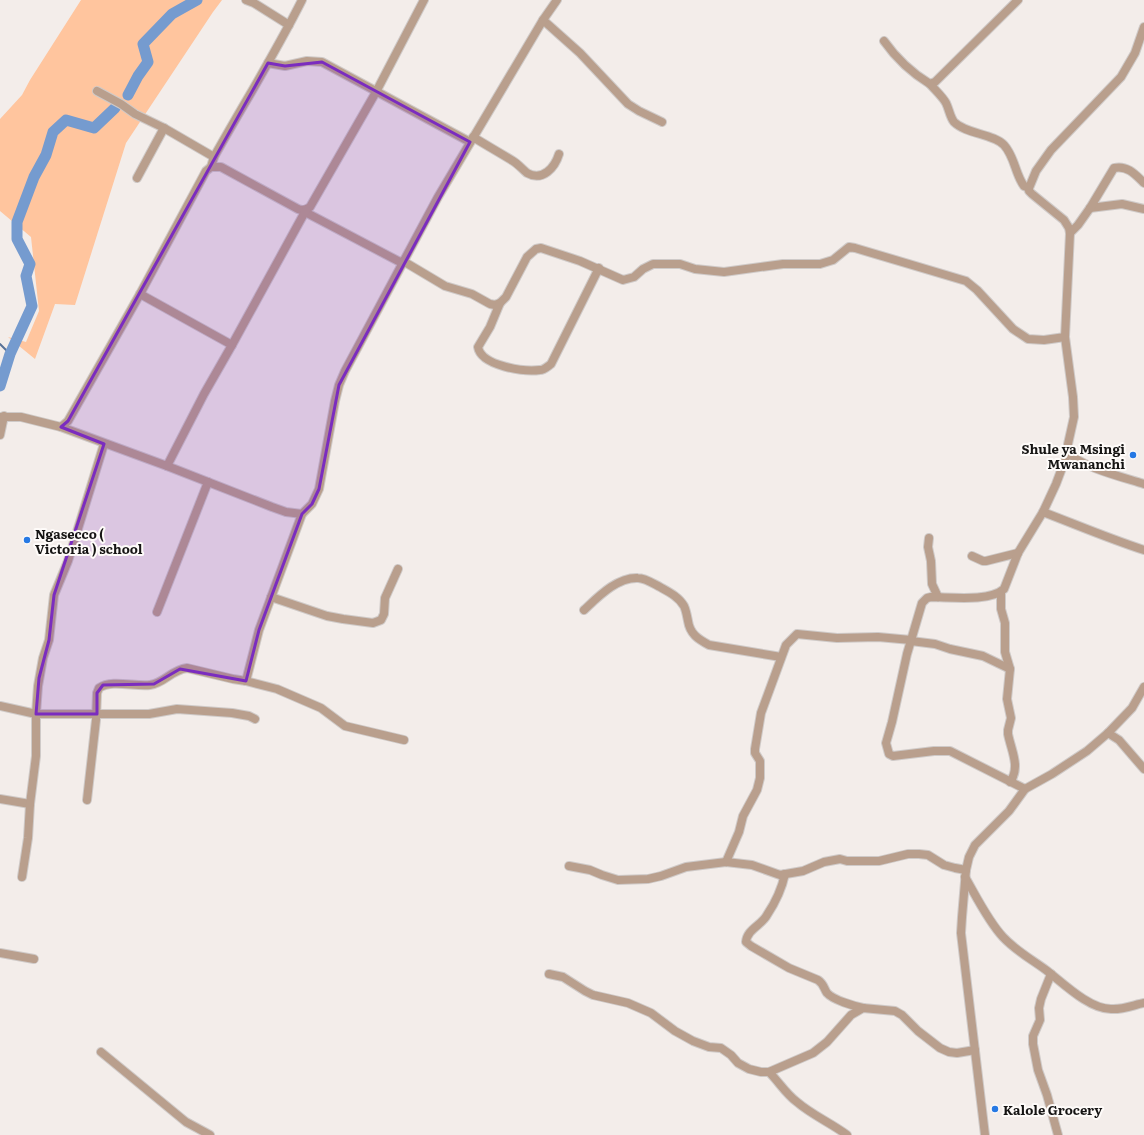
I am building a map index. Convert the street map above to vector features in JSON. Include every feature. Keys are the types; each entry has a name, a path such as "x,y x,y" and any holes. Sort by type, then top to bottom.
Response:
{"street":[{"path":"246,0 254,3 290,25"},
{"path":"61,427 68,421 140,294 206,172 211,167 214,157 252,88 290,25 302,0"},
{"path":"167,466 204,394 306,211 314,201 376,92 424,0"},
{"path":"246,681 259,630 302,514 312,504 319,489 338,385 438,197 543,20 557,0"},
{"path":"930,84 935,82 1018,0"},
{"path":"543,20 580,53 628,104 662,122"},
{"path":"1029,188 1036,171 1051,150 1121,77 1135,52 1144,27"},
{"path":"884,41 894,56 930,84 945,102 954,122 1003,144 1009,151 1021,183 1029,188 1029,191 1032,194 1066,223 1070,233 1066,337 1074,417 1068,444 1068,452 1056,484 1043,512 1018,553 1004,589 1001,592 1001,609 1005,623 1005,652 1010,669 1007,699 1011,718 1008,734 1015,761 1014,777 1010,782"},
{"path":"268,63 285,66 315,60 322,62 376,92 472,140 515,163 528,173 534,175 539,176 550,170 556,164 559,154"},
{"path":"97,91 121,104 135,114 164,128 214,157"},
{"path":"137,178 164,128"},
{"path":"211,167 221,167 298,210 306,211 445,286 472,294 490,304 495,305 500,303"},
{"path":"1070,233 1078,225 1090,208 1114,168 1126,168 1144,183"},
{"path":"1090,208 1122,204 1144,209"},
{"path":"599,268 550,364 541,370 502,366 483,357 480,353 478,347 490,327 500,303 506,297 527,257 536,248 541,248 580,260 599,268 623,280 634,277 653,264 680,264 695,269 724,272 783,264 820,264 833,260 849,247 966,281 977,290 1013,329 1028,338 1044,340 1066,337"},
{"path":"140,294 232,345"},
{"path":"0,435 2,416 21,417 61,427 272,507 286,512 302,514"},
{"path":"22,877 28,838 30,804 36,756 36,714 39,678 43,658 49,640 54,595 68,561 104,444"},
{"path":"1068,452 1075,458 1106,472 1144,484"},
{"path":"158,612 208,482"},
{"path":"1043,512 1144,550"},
{"path":"929,538 928,547 931,561 932,584 938,597"},
{"path":"972,556 986,561 1018,553"},
{"path":"271,597 328,616 373,624 381,620 384,614 385,598 398,569"},
{"path":"584,610 613,586 628,579 640,578 671,592 680,601 684,607 692,634 701,641 709,645 781,657"},
{"path":"1001,592 978,597 926,598 922,602 886,743 889,754 893,756 934,751 950,751 1025,789"},
{"path":"726,862 743,816 757,790 760,778 760,761 755,753 755,749 761,713 786,645 797,634 837,638 878,637 935,644 950,649 983,656 1010,669"},
{"path":"87,800 97,714 97,693 99,688 108,684 147,686 160,682 173,672 180,669 187,668 277,689 321,708 345,726 404,740"},
{"path":"985,1135 961,933 966,874 969,857 975,845 1009,811 1025,789 1052,774 1086,751 1108,733 1132,708 1144,687"},
{"path":"0,706 36,714 149,714 177,709 232,713 249,716 255,719"},
{"path":"1108,733 1119,740 1144,769"},
{"path":"0,799 30,804"},
{"path":"569,866 590,870 618,880 661,876 686,868 726,862 752,865 780,875 803,871 824,862 840,859 847,861 879,862 908,854 928,855 944,865 955,868 966,874 986,912 1002,936 1021,954 1051,974 1071,991 1099,1007 1111,1009 1144,1003"},
{"path":"786,874 768,914 747,936 746,942 789,968 818,980 830,996 851,1005 863,1008 895,1011 902,1015 918,1031 940,1048 949,1052 957,1053 975,1050"},
{"path":"0,953 34,959"},
{"path":"549,974 563,977 584,991 593,995 628,1003 651,1013 675,1031 693,1041 709,1047 721,1048 731,1055 738,1063 749,1069 761,1072 769,1072 813,1053 827,1042 851,1015 863,1008"},
{"path":"1051,974 1038,1008 1040,1020 1033,1036 1033,1044 1038,1070 1047,1095 1058,1135"},
{"path":"101,1052 186,1122 210,1135"},
{"path":"769,1072 790,1097 798,1104 834,1125 847,1135"}],"highlighted area":[{"path":"322,62 470,142 339,385 319,489 312,504 302,514 259,630 246,681 180,669 154,684 103,685 97,693 97,714 36,714 39,678 49,640 54,595 104,444 61,427 68,421 268,63 285,66"}],"shaded area":[{"path":"81,0 222,0 126,143 75,305 55,304 35,359 8,337 26,342 39,311 31,237 0,211 0,119 22,95"}],"waterway":[{"path":"128,95 138,76 148,62 143,44 172,14 197,0"},
{"path":"0,386 10,354 32,306 26,276 30,264 17,239 17,222 34,177 46,155 53,132 66,120 94,128 115,108"},
{"path":"0,344 10,354"}],"place":[{"name":"Shule ya Msingi Mwananchi","path":"1133,455"},
{"name":"Ngasecco ( Victoria ) school","path":"27,540"},
{"name":"Kalole Grocery","path":"995,1109"}]}
